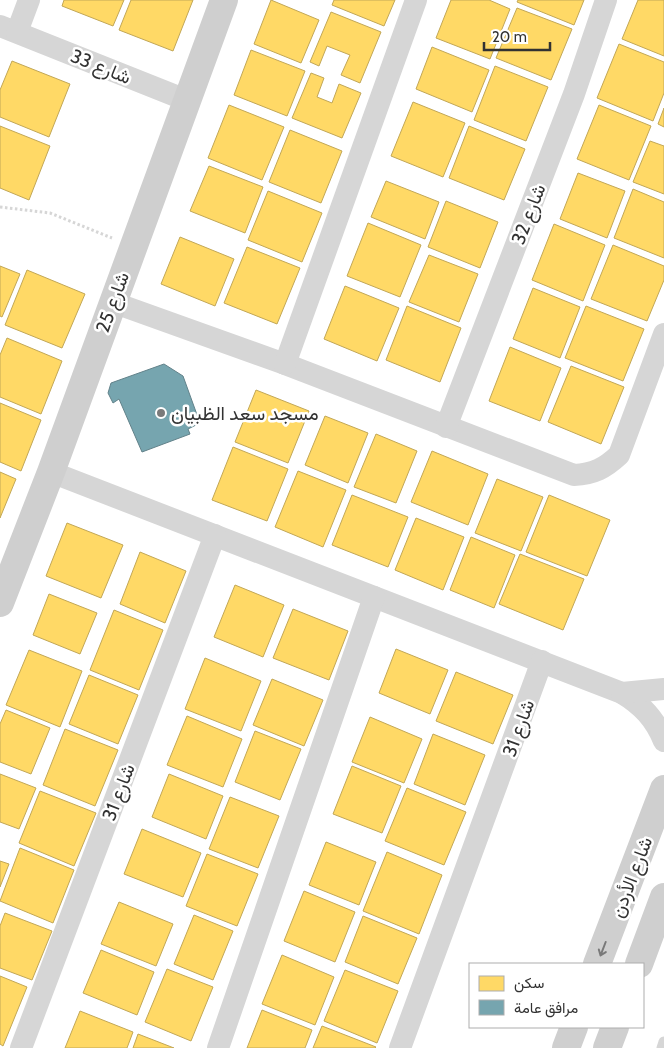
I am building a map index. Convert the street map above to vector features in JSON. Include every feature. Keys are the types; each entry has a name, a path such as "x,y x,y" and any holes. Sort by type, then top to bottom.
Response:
{"street":[{"name":"شارع 33","path":"29,0 8,29 186,100"},
{"name":"شارع 25","path":"0,603 51,472 224,0"},
{"path":"285,364 416,0"},
{"name":"شارع 32","path":"446,427 574,94 606,0"},
{"path":"112,302 285,364 574,475 589,474 604,468 619,455 664,334"},
{"path":"51,472 622,693 645,710 654,720 664,741"},
{"name":"شارع 31","path":"21,1048 215,535"},
{"path":"218,1048 374,596"},
{"name":"شارع 31","path":"400,1048 542,661"},
{"path":"622,693 638,693 664,689"},
{"name":"شارع الأردن","path":"597,963 664,789"},
{"name":"شارع الأردن","path":"639,963 664,897"},
{"path":"566,1048 574,1028"},
{"path":"607,1048 615,1028"}],"lane":[{"path":"662,1048 664,1042"}],"path":[{"path":"0,207 50,213 133,246"}],"building: سكن":[{"path":"64,0 124,0 113,26 62,6"},
{"path":"131,0 193,0 173,51 119,30"},
{"path":"271,0 319,20 301,63 254,44"},
{"path":"334,0 395,0 384,26 332,5"},
{"path":"451,0 489,0 510,9 490,59 436,38"},
{"path":"518,0 584,0 574,25 517,2"},
{"path":"638,0 664,0 664,56 622,39"},
{"path":"517,8 572,29 551,80 496,58"},
{"path":"331,12 381,32 360,83 341,75 350,55 327,46 319,66 310,62"},
{"path":"619,44 664,62 664,93 653,121 597,98"},
{"path":"432,47 489,70 472,112 416,89"},
{"path":"251,50 305,71 287,116 234,95"},
{"path":"12,61 70,84 49,137 0,117 0,90"},
{"path":"495,66 548,87 526,141 474,120"},
{"path":"311,73 324,78 317,97 332,103 339,84 361,93 342,138 292,118"},
{"path":"413,102 465,123 443,177 391,156"},
{"path":"229,105 284,127 262,180 208,158"},
{"path":"599,105 651,126 629,180 577,159"},
{"path":"664,108 664,127 658,124"},
{"path":"0,126 50,146 29,200 0,188"},
{"path":"469,126 525,149 504,200 449,178"},
{"path":"290,130 342,151 321,203 269,182"},
{"path":"650,141 664,146 664,194 633,182"},
{"path":"209,166 263,187 245,233 190,211"},
{"path":"578,173 625,191 607,238 560,219"},
{"path":"386,181 439,202 425,239 371,217"},
{"path":"633,189 664,202 664,258 614,238"},
{"path":"268,191 322,213 302,262 248,240"},
{"path":"446,201 498,222 480,268 428,247"},
{"path":"368,223 421,245 400,297 347,276"},
{"path":"554,224 605,245 583,301 532,280"},
{"path":"180,237 234,259 215,306 161,284"},
{"path":"613,245 664,266 664,280 647,321 591,299"},
{"path":"247,247 300,268 277,324 224,303"},
{"path":"429,255 478,274 459,322 409,302"},
{"path":"0,266 20,274 2,317 0,316"},
{"path":"27,270 85,294 62,348 5,325"},
{"path":"345,286 399,308 377,361 324,339"},
{"path":"533,288 580,307 560,358 513,339"},
{"path":"407,306 461,328 440,382 386,360"},
{"path":"586,306 644,329 623,381 565,358"},
{"path":"7,338 62,361 41,414 0,397 0,355"},
{"path":"510,347 561,368 540,421 489,401"},
{"path":"571,366 624,387 601,444 548,422"},
{"path":"256,390 309,411 288,463 235,442"},
{"path":"0,403 41,420 21,471 0,462"},
{"path":"325,416 368,433 348,483 305,465"},
{"path":"376,434 417,451 396,503 354,487"},
{"path":"233,447 288,469 267,521 212,500"},
{"path":"432,451 488,474 468,525 411,502"},
{"path":"298,471 346,490 323,547 275,527"},
{"path":"0,472 16,479 0,518"},
{"path":"497,479 543,497 521,551 475,533"},
{"path":"352,495 408,517 388,567 332,545"},
{"path":"549,495 610,520 587,576 526,552"},
{"path":"416,518 464,537 443,590 395,570"},
{"path":"67,523 123,545 101,598 46,576"},
{"path":"471,537 515,555 494,608 450,590"},
{"path":"140,552 186,571 165,623 120,604"},
{"path":"520,554 584,579 563,630 499,604"},
{"path":"235,585 284,605 263,657 214,637"},
{"path":"49,594 97,613 80,654 33,635"},
{"path":"293,609 348,631 329,680 273,658"},
{"path":"114,610 163,630 139,690 90,670"},
{"path":"396,649 448,670 430,714 379,693"},
{"path":"29,650 82,671 60,727 6,705"},
{"path":"205,658 261,681 241,731 185,709"},
{"path":"456,672 513,695 493,744 436,721"},
{"path":"89,675 138,695 118,744 69,724"},
{"path":"272,679 323,700 304,746 253,725"},
{"path":"6,710 50,728 31,774 0,762 0,724"},
{"path":"187,716 242,739 223,787 167,765"},
{"path":"370,717 422,739 404,783 352,762"},
{"path":"65,729 118,750 95,806 43,785"},
{"path":"255,731 301,749 280,800 235,782"},
{"path":"433,734 485,755 465,805 414,784"},
{"path":"352,766 401,786 382,833 333,814"},
{"path":"0,774 36,788 19,829 0,822"},
{"path":"169,774 223,796 206,839 152,817"},
{"path":"407,788 466,812 444,865 385,841"},
{"path":"40,791 96,813 74,866 19,843"},
{"path":"230,797 279,816 258,868 209,849"},
{"path":"142,829 201,853 183,897 124,874"},
{"path":"326,842 376,862 359,905 309,885"},
{"path":"20,848 74,870 53,923 0,901"},
{"path":"387,852 442,875 419,934 363,911"},
{"path":"207,854 258,874 237,926 186,906"},
{"path":"0,861 9,864 0,887"},
{"path":"304,891 355,912 335,962 284,941"},
{"path":"119,902 173,924 156,966 101,944"},
{"path":"5,913 52,931 32,980 0,968 0,926"},
{"path":"194,915 233,931 213,980 174,964"},
{"path":"363,916 417,938 398,984 345,962"},
{"path":"101,950 154,972 137,1015 83,993"},
{"path":"282,955 334,977 315,1025 262,1004"},
{"path":"167,969 213,987 191,1041 145,1022"},
{"path":"345,970 398,991 377,1043 324,1021"},
{"path":"0,976 27,987 3,1046 0,1044"},
{"path":"262,1010 312,1030 305,1048 247,1048"},
{"path":"80,1011 133,1032 127,1048 65,1048"},
{"path":"322,1026 376,1047 313,1048"},
{"path":"138,1034 174,1048 133,1048"}],"building: مرافق عامة":[{"name":"مسجد سعد الظبيان","path":"164,364 183,376 200,423 188,429 190,434 142,452 119,399 113,403 108,393 111,383"}],"place":[{"name":"مسجد سعد الظبيان","path":"161,413"}]}
